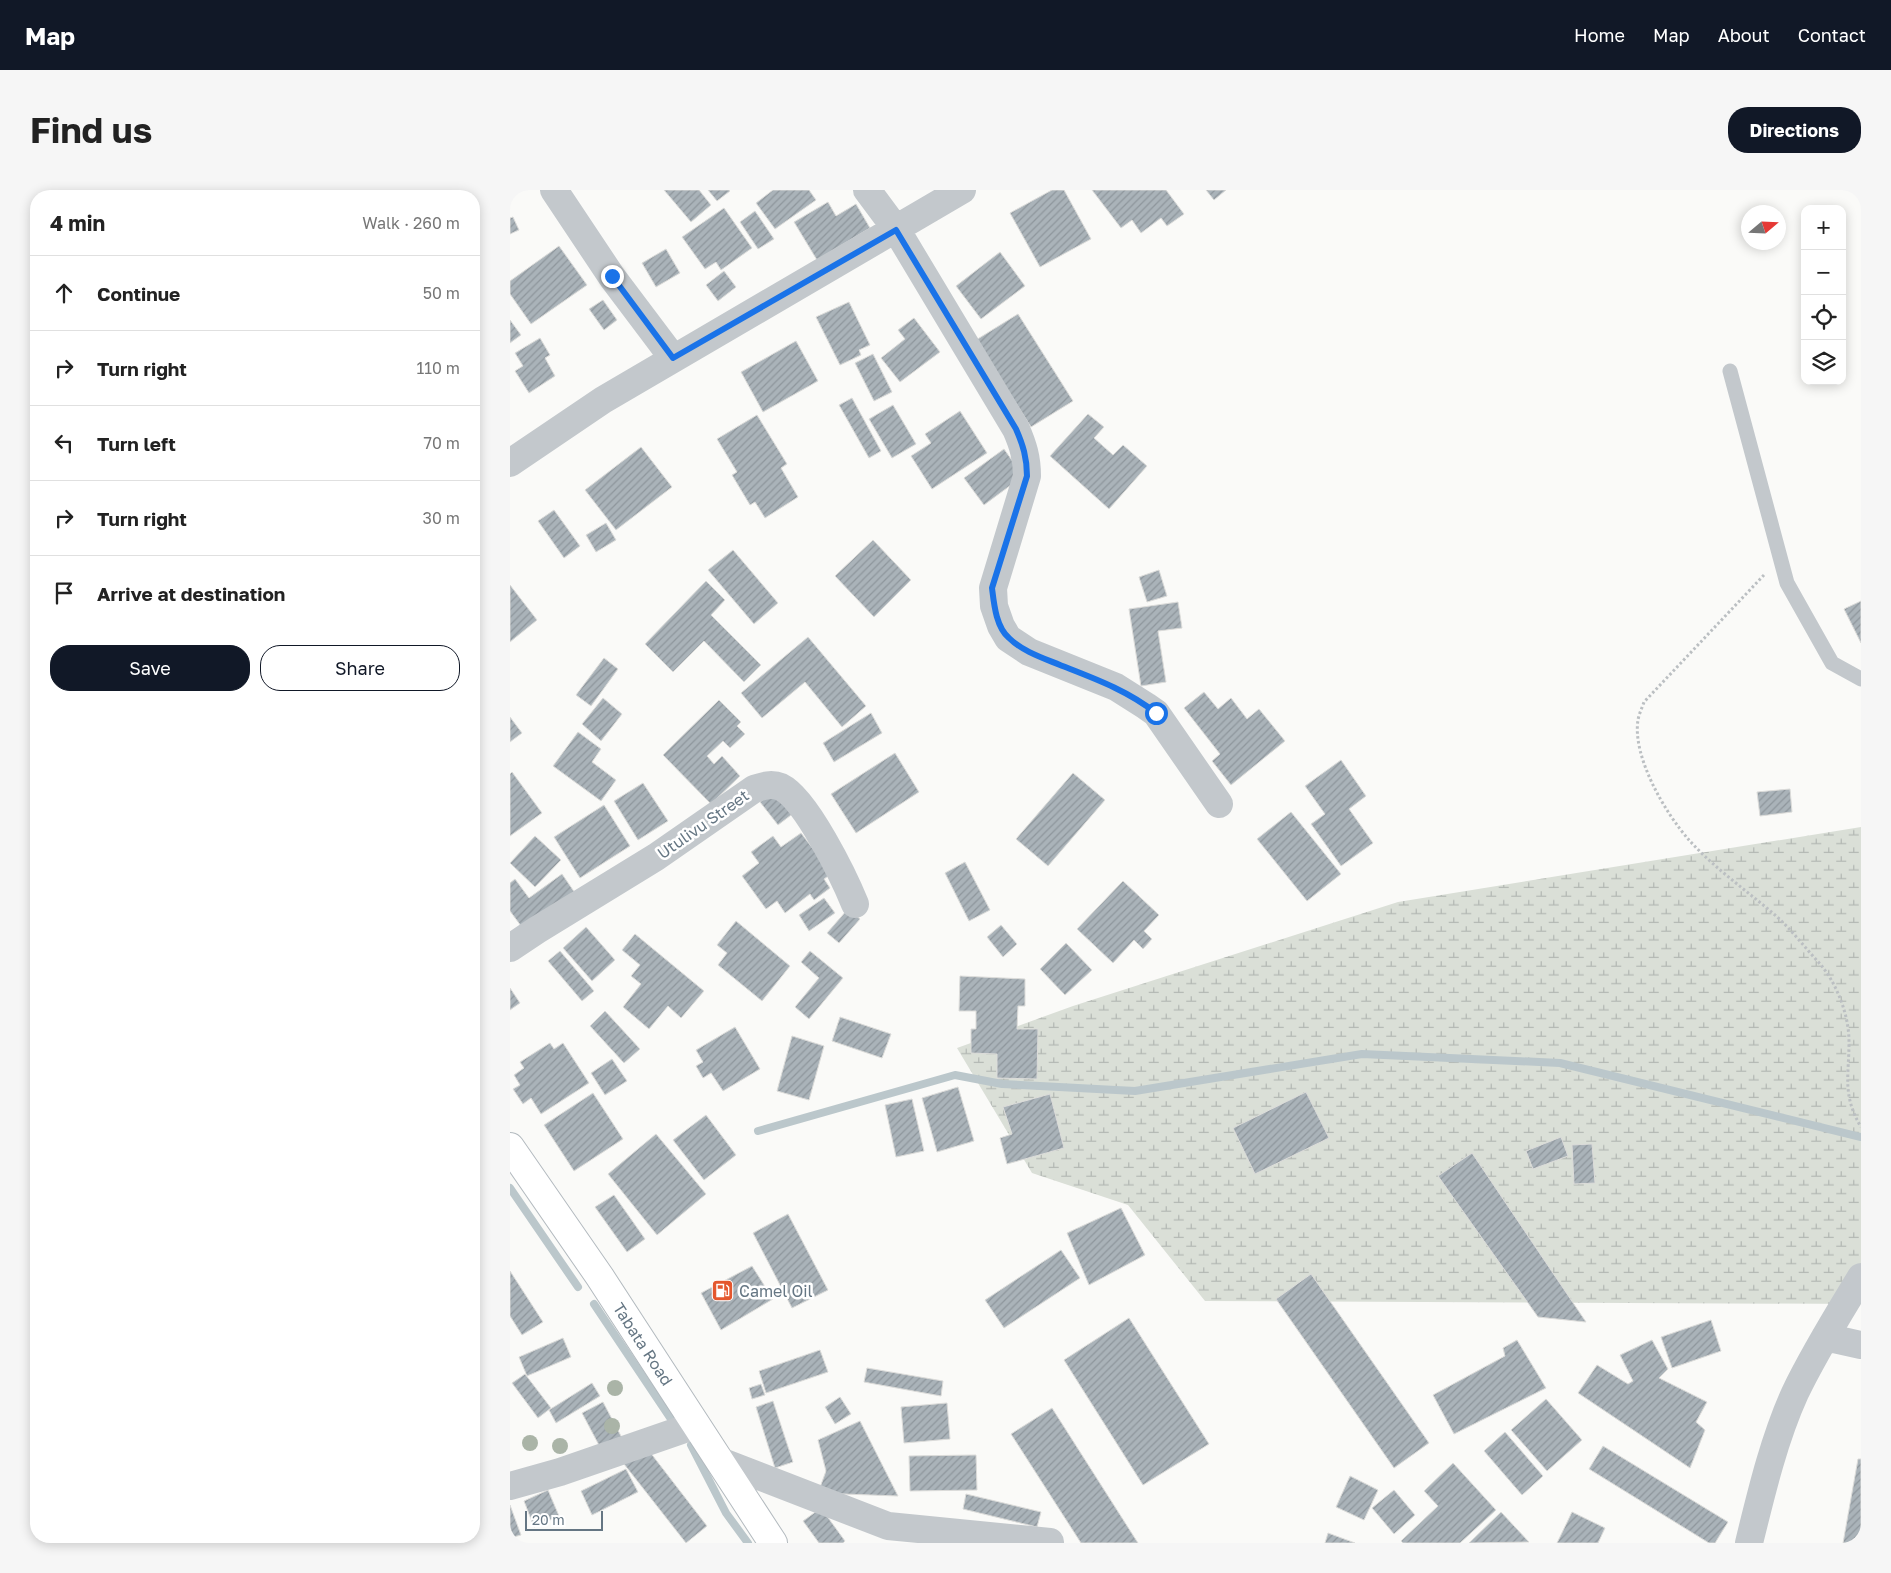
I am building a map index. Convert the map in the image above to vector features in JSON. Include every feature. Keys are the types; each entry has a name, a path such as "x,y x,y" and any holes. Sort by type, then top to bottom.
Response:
{"main road":[{"name":"Tabata Road","path":"510,1146 600,1277 773,1543"}],"street":[{"path":"554,190 612,276 673,358"},
{"path":"867,190 896,230 1016,429 1023,444 1027,460 1027,476 992,588 994,606 1001,626 1008,638 1029,652 1116,687 1156,713 1219,804"},
{"path":"510,463 603,400 962,190"},
{"name":"Utulivu Street","path":"510,948 536,930 656,857 754,788 768,784 780,787 794,797 835,860 855,904"},
{"path":"1748,1543 1771,1460 1791,1404 1825,1337 1861,1277"},
{"path":"1825,1337 1861,1345"},
{"path":"510,1486 560,1472 696,1425"},
{"path":"720,1462 888,1526 1050,1542"}],"lane":[{"path":"1730,371 1787,583 1832,663 1861,679"}],"path":[{"path":"1780,557 1644,702 1638,721 1639,743 1647,773 1663,805 1689,840 1731,879 1776,916 1822,967 1836,988 1848,1022 1847,1078 1850,1104 1861,1127"}],"green space":[{"path":"1861,827 1861,1304 1205,1301 1128,1205 1032,1173 957,1048 1073,1006 1398,902"}],"building":[{"path":"664,190 699,190 711,205 691,222"},
{"path":"708,190 729,190 730,191 717,201"},
{"path":"773,190 809,190 816,200 775,229 756,203"},
{"path":"1052,190 1064,190 1091,239 1040,267 1010,213"},
{"path":"1092,190 1166,190 1184,214 1167,226 1161,218 1141,233 1132,220 1121,228"},
{"path":"1206,190 1226,190 1214,200"},
{"path":"828,202 836,216 856,204 870,228 817,260 794,222"},
{"path":"724,208 752,248 721,270 716,262 705,269 682,237"},
{"path":"755,211 774,239 758,249 740,222"},
{"path":"513,217 519,230 510,234 510,218"},
{"path":"559,246 587,285 531,324 510,294 510,281"},
{"path":"666,249 680,273 656,287 642,263"},
{"path":"1000,252 1025,286 981,319 956,286"},
{"path":"724,271 736,287 718,301 706,285"},
{"path":"603,300 617,320 604,330 589,309"},
{"path":"849,302 870,345 859,350 861,355 840,365 816,317"},
{"path":"1018,314 1073,401 1031,427 976,340"},
{"path":"914,318 940,352 900,382 881,358 905,339 898,330"},
{"path":"510,320 521,335 510,343"},
{"path":"540,338 550,355 545,358 555,376 529,393 515,371 523,366 515,353"},
{"path":"796,341 818,381 763,412 741,372"},
{"path":"873,354 892,392 874,401 855,363"},
{"path":"852,398 881,451 869,458 839,405"},
{"path":"893,405 916,444 892,458 869,419"},
{"path":"960,411 987,453 932,489 911,456 931,443 925,434"},
{"path":"1088,414 1104,427 1094,438 1113,455 1123,445 1147,466 1109,509 1050,456"},
{"path":"757,415 787,464 781,468 798,497 765,518 755,502 750,505 732,475 737,472 717,439"},
{"path":"641,447 672,487 616,530 585,490"},
{"path":"1004,449 1023,476 984,505 964,478"},
{"path":"554,510 580,546 564,558 538,521"},
{"path":"606,523 616,540 596,552 586,535"},
{"path":"873,540 911,580 874,617 835,576"},
{"path":"733,550 778,603 754,624 708,570"},
{"path":"1159,570 1167,596 1147,602 1139,577"},
{"path":"706,581 725,600 711,615 761,665 744,682 704,641 673,672 645,644"},
{"path":"510,585 537,620 510,642"},
{"path":"1861,601 1861,643 1844,609"},
{"path":"1178,602 1182,628 1158,631 1166,682 1141,686 1129,609"},
{"path":"808,637 866,706 842,727 805,682 762,718 741,693"},
{"path":"604,658 618,669 591,706 576,695"},
{"path":"1204,692 1218,709 1231,698 1247,719 1259,709 1285,741 1231,785 1212,761 1220,754 1184,708"},
{"path":"603,698 622,714 601,741 582,724"},
{"path":"719,700 741,722 737,726 745,734 730,748 723,741 707,756 714,764 722,756 740,776 711,804 663,755"},
{"path":"871,713 882,733 834,762 823,743"},
{"path":"510,717 522,733 510,742"},
{"path":"578,732 601,749 592,762 616,780 601,801 553,766"},
{"path":"895,753 919,792 856,833 831,794"},
{"path":"1341,760 1366,796 1349,809 1373,843 1341,866 1311,824 1325,814 1305,786"},
{"path":"512,772 542,813 510,836 510,774"},
{"path":"1073,773 1105,800 1048,866 1016,839"},
{"path":"643,783 668,821 638,840 614,801"},
{"path":"778,789 795,812 778,825 760,802"},
{"path":"1790,789 1792,812 1760,816 1757,792"},
{"path":"604,805 630,846 580,878 554,837"},
{"path":"1291,812 1341,874 1307,901 1257,839"},
{"path":"801,833 820,858 838,869 824,879 830,888 814,900 810,894 785,913 777,901 766,909 742,876 759,863 751,852 773,836 781,847"},
{"path":"535,836 561,860 535,887 510,863"},
{"path":"965,862 990,910 969,921 945,873"},
{"path":"562,874 575,893 524,930 510,911 510,883 515,879 529,898"},
{"path":"1123,881 1159,915 1144,931 1152,939 1143,949 1134,940 1113,963 1077,929"},
{"path":"824,898 835,913 809,931 799,915"},
{"path":"848,909 860,919 839,943 827,933"},
{"path":"736,921 790,966 762,1001 718,965 727,953 717,945"},
{"path":"1001,925 1017,944 1003,957 987,937"},
{"path":"586,927 615,960 592,981 563,948"},
{"path":"635,934 704,991 681,1018 668,1006 649,1029 623,1007 641,984 631,976 640,965 622,950"},
{"path":"1066,943 1092,970 1065,995 1040,969"},
{"path":"560,951 594,991 582,1001 548,961"},
{"path":"810,951 843,978 809,1019 795,1007 819,978 801,962"},
{"path":"960,976 1025,979 1025,1006 1018,1006 1017,1029 1038,1029 1037,1079 997,1078 997,1054 971,1053 971,1029 976,1029 976,1011 959,1011"},
{"path":"510,988 520,1003 510,1010"},
{"path":"605,1011 640,1049 624,1063 590,1026"},
{"path":"840,1017 891,1034 882,1058 832,1041"},
{"path":"735,1027 760,1069 723,1091 711,1073 703,1078 696,1066 703,1062 696,1050"},
{"path":"792,1036 824,1046 809,1100 777,1091"},
{"path":"550,1043 554,1049 563,1043 589,1083 541,1114 531,1098 523,1104 513,1089 520,1085 514,1075 524,1068 520,1062"},
{"path":"612,1059 627,1081 605,1095 591,1073"},
{"path":"958,1087 974,1141 937,1152 922,1098"},
{"path":"1306,1092 1329,1138 1255,1174 1233,1128"},
{"path":"593,1093 623,1139 574,1171 544,1125"},
{"path":"1050,1094 1064,1148 1007,1164 1000,1138 1012,1134 1003,1107"},
{"path":"912,1099 924,1151 896,1157 885,1105"},
{"path":"706,1115 736,1155 704,1180 673,1140"},
{"path":"656,1134 706,1194 657,1235 608,1174"},
{"path":"1561,1137 1568,1156 1533,1169 1526,1151"},
{"path":"1592,1144 1595,1183 1574,1184 1572,1145"},
{"path":"1472,1153 1586,1322 1538,1317 1438,1176"},
{"path":"614,1195 645,1239 627,1252 595,1207"},
{"path":"1121,1208 1145,1255 1089,1285 1067,1233"},
{"path":"788,1214 828,1290 792,1308 753,1233"},
{"path":"1061,1250 1080,1278 1004,1328 985,1300"},
{"path":"752,1266 773,1299 721,1330 701,1293"},
{"path":"510,1271 543,1322 522,1335 510,1316"},
{"path":"1311,1274 1429,1443 1394,1468 1276,1299"},
{"path":"1129,1318 1209,1444 1143,1485 1064,1360"},
{"path":"1711,1320 1721,1351 1672,1368 1661,1337"},
{"path":"563,1338 571,1357 527,1376 519,1357"},
{"path":"1517,1340 1546,1388 1454,1434 1433,1395 1505,1356 1503,1348"},
{"path":"1652,1340 1668,1369 1659,1378 1707,1402 1696,1422 1705,1430 1690,1468 1578,1393 1597,1365 1628,1384 1633,1381 1620,1355"},
{"path":"820,1350 828,1372 766,1393 759,1371"},
{"path":"867,1368 943,1381 941,1396 864,1382"},
{"path":"525,1374 551,1408 538,1418 512,1383"},
{"path":"592,1383 600,1396 556,1423 549,1410"},
{"path":"761,1384 765,1395 752,1399 749,1388"},
{"path":"840,1397 851,1414 835,1424 825,1407"},
{"path":"1546,1399 1582,1440 1547,1471 1511,1430"},
{"path":"773,1401 793,1462 775,1468 756,1407"},
{"path":"603,1402 622,1438 601,1449 582,1413"},
{"path":"947,1403 950,1439 904,1443 901,1407"},
{"path":"1052,1408 1138,1543 1081,1543 1011,1434"},
{"path":"860,1421 898,1496 818,1493 826,1471 818,1440"},
{"path":"1505,1432 1543,1476 1522,1495 1484,1451"},
{"path":"1603,1446 1728,1522 1715,1543 1709,1543 1589,1469"},
{"path":"646,1447 707,1526 686,1543 624,1464"},
{"path":"976,1455 977,1490 910,1491 909,1456"},
{"path":"1858,1459 1861,1459 1861,1543 1843,1543"},
{"path":"1453,1463 1496,1510 1460,1543 1403,1543 1401,1541 1438,1506 1424,1491"},
{"path":"626,1469 638,1492 592,1515 581,1491"},
{"path":"1350,1476 1378,1490 1364,1520 1336,1507"},
{"path":"548,1490 559,1516 534,1527 524,1501"},
{"path":"1394,1490 1415,1515 1394,1534 1372,1508"},
{"path":"966,1494 1041,1512 1037,1527 963,1509"},
{"path":"510,1505 521,1535 510,1538"},
{"path":"821,1508 845,1541 843,1543 819,1543 803,1521"},
{"path":"1501,1512 1529,1542 1469,1543"},
{"path":"1572,1512 1605,1528 1598,1543 1557,1543"},
{"path":"1328,1533 1355,1543 1325,1543"}],"waterway":[{"path":"758,1131 955,1075 1002,1084 1135,1091 1362,1054 1560,1063 1861,1137"},
{"path":"510,1188 578,1287"},
{"path":"594,1304 671,1419"},
{"path":"691,1445 726,1513 748,1543"}],"place":[{"name":"Camel Oil","path":"723,1291"}],"route":[{"path":"612,276 673,358 896,230 1016,429 1023,444 1027,460 1027,476 992,588 994,606 1001,626 1008,638 1029,652 1116,687 1156,713"}]}
